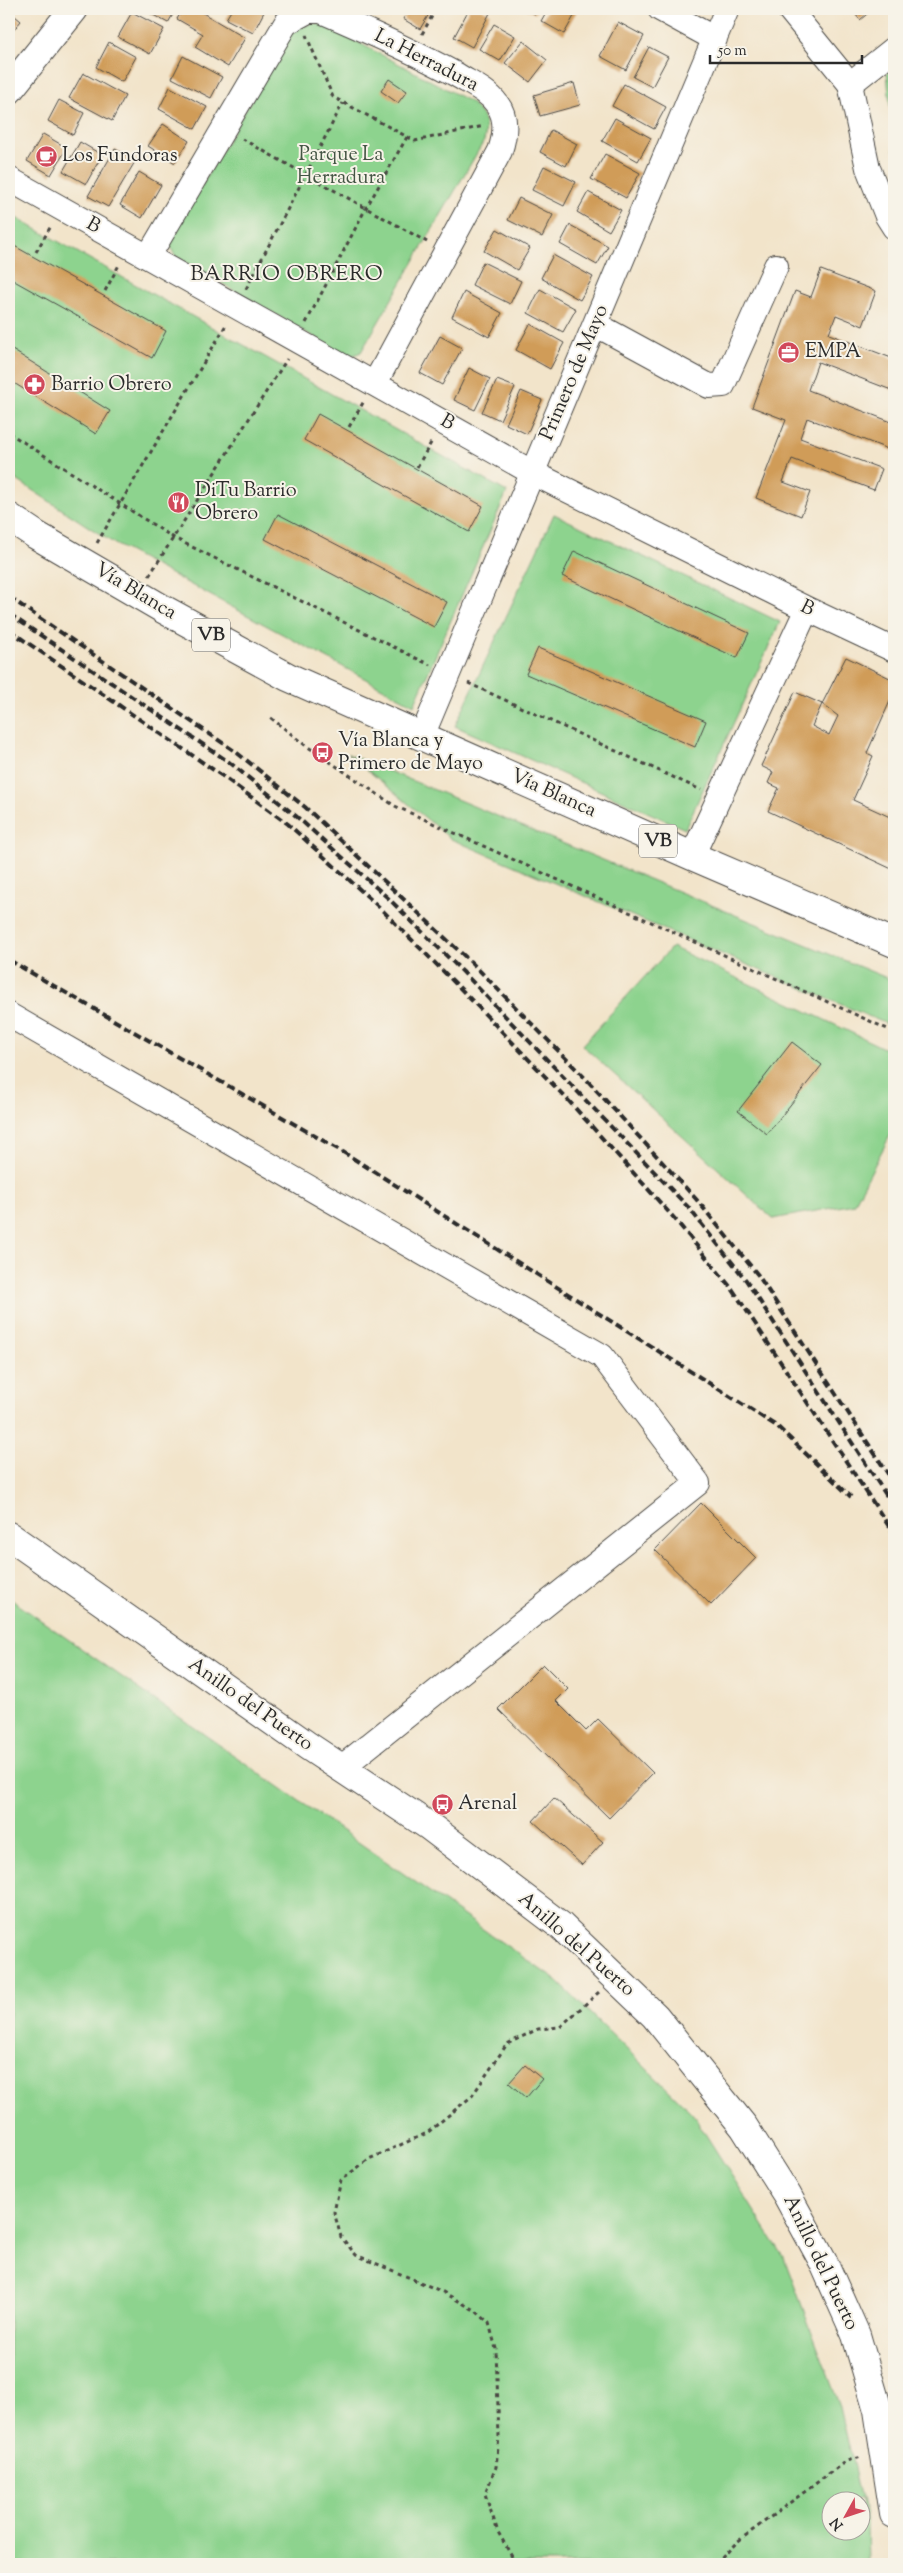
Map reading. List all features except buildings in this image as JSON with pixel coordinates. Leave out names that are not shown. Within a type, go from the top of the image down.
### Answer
[{"type":"main road","points":[[9,90],[74,9]]},
{"type":"main road","name":"Vía Blanca","points":[[9,517],[36,535],[137,594],[288,677],[692,856],[894,943]]},
{"type":"main road","name":"Anillo del Puerto","points":[[9,1536],[341,1768],[428,1826],[561,1926],[616,1976],[655,2016],[701,2070],[744,2127],[787,2195],[823,2261],[856,2335],[878,2410],[894,2514]]},
{"type":"street","points":[[660,9],[715,39]]},
{"type":"street","name":"Primero de Mayo","points":[[422,736],[727,9]]},
{"type":"street","points":[[789,9],[850,84],[868,168],[887,216],[894,227]]},
{"type":"street","name":"La Herradura","points":[[297,15],[308,11],[321,11],[412,50],[486,93],[499,105],[504,122]]},
{"type":"street","points":[[138,251],[223,130],[274,40],[286,23],[297,15]]},
{"type":"street","points":[[850,84],[894,49]]},
{"type":"street","points":[[375,383],[447,254],[500,151],[506,136],[504,122]]},
{"type":"street","name":"B","points":[[9,179],[533,473],[894,650]]},
{"type":"street","points":[[595,324],[708,386],[723,385],[776,266]]},
{"type":"street","points":[[692,856],[807,609]]},
{"type":"street","points":[[9,1016],[602,1356],[698,1482],[341,1768]]},
{"type":"path","points":[[412,50],[436,9]]},
{"type":"path","points":[[297,15],[332,97],[414,141],[504,122]]},
{"type":"path","points":[[80,559],[97,544],[237,306],[304,174],[343,103]]},
{"type":"path","points":[[223,130],[447,254]]},
{"type":"path","points":[[137,594],[298,340],[366,208],[406,136]]},
{"type":"path","points":[[36,252],[62,209]]},
{"type":"path","points":[[104,291],[138,251]]},
{"type":"path","points":[[348,427],[375,383]]},
{"type":"path","points":[[417,467],[443,421]]},
{"type":"path","points":[[9,433],[174,538],[448,674],[719,798]]},
{"type":"path","points":[[272,718],[305,745],[395,806],[894,1032]]},
{"type":"path","points":[[516,2564],[498,2532],[485,2494],[496,2467],[499,2437],[496,2349],[488,2323],[476,2311],[443,2292],[356,2254],[341,2237],[334,2212],[341,2180],[369,2159],[427,2133],[472,2096],[507,2044],[538,2028],[560,2027],[616,1976]]},
{"type":"path","points":[[716,2564],[737,2542],[846,2461],[885,2452]]},
{"type":"green space","name":"Parque La Herradura","points":[[313,23],[329,27],[469,101],[481,114],[486,128],[484,141],[361,352],[352,356],[345,355],[175,256],[170,240],[289,35],[301,27]]},
{"type":"green space","points":[[894,67],[894,151],[887,73]]},
{"type":"green space","points":[[9,214],[507,492],[414,705],[115,544],[9,475]]},
{"type":"green space","points":[[554,514],[780,622],[685,829],[455,726]]},
{"type":"green space","points":[[348,754],[894,981],[894,1027],[451,839]]},
{"type":"green space","points":[[672,947],[894,1053],[894,1128],[854,1204],[773,1219],[582,1045]]},
{"type":"green space","points":[[9,1598],[557,1981],[692,2113],[784,2258],[840,2407],[859,2490],[820,2490],[820,2540],[866,2540],[867,2564],[9,2564]]},
{"type":"railway","points":[[9,597],[236,752],[305,807],[473,964],[587,1080],[696,1199],[758,1275],[894,1483]]},
{"type":"railway","points":[[9,614],[229,762],[296,816],[388,898],[463,972],[688,1207],[746,1280],[894,1507]]},
{"type":"railway","points":[[9,630],[221,775],[288,824],[379,907],[455,983],[567,1099],[674,1218],[733,1290],[894,1534]]},
{"type":"railway","points":[[9,960],[343,1152],[720,1390],[778,1427],[851,1497]]},
{"type":"place","name":"Los Fundoras","points":[[46,156]]},
{"type":"place","name":"EMPA","points":[[789,352]]},
{"type":"place","name":"Barrio Obrero","points":[[35,385]]},
{"type":"place","name":"DiTu Barrio Obrero","points":[[179,502]]},
{"type":"place","name":"Vía Blanca y Primero de Mayo","points":[[322,753]]},
{"type":"place","name":"Arenal","points":[[442,1804]]},
{"type":"district","name":"BARRIO OBRERO","points":[[287,275]]}]
